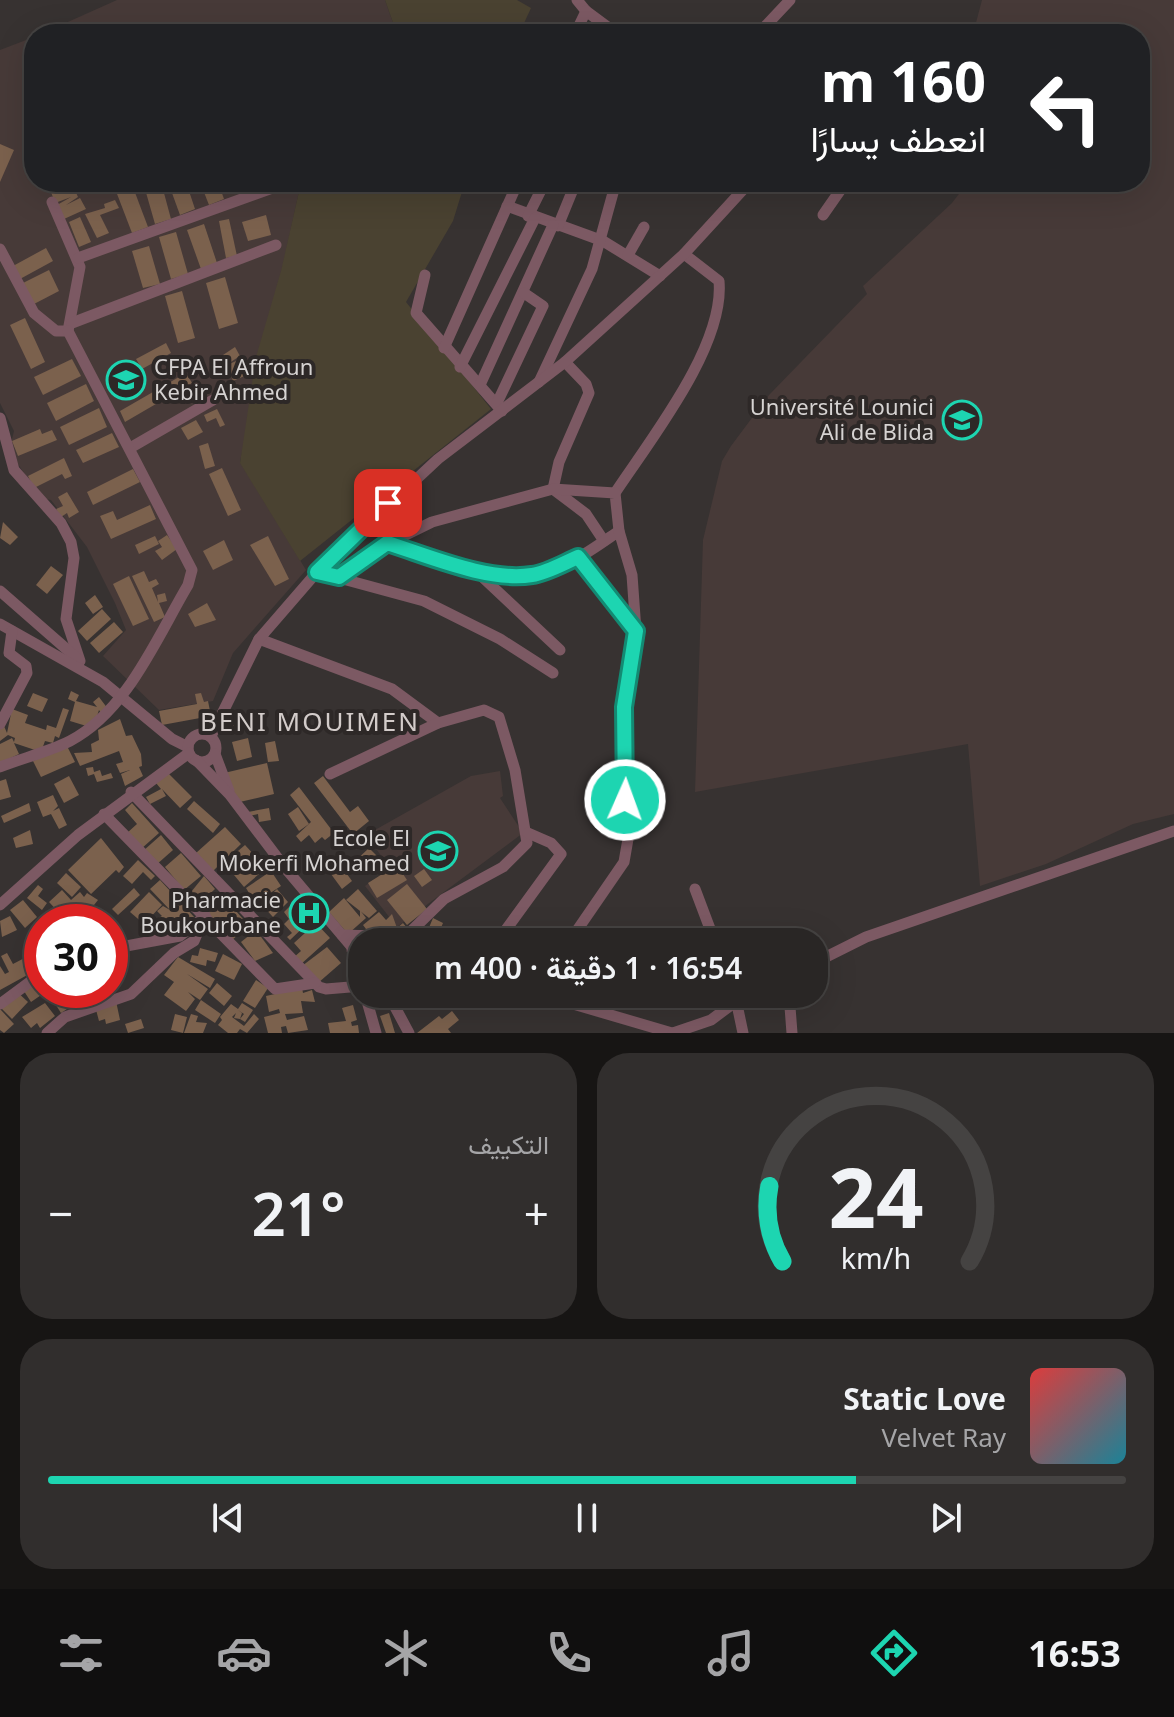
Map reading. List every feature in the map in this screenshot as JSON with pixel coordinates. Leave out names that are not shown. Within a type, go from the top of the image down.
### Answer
[{"type":"street","points":[[577,0],[604,24]]},
{"type":"street","points":[[767,24],[790,0]]},
{"type":"street","points":[[580,24],[586,11]]},
{"type":"street","points":[[78,258],[261,192]]},
{"type":"street","points":[[444,348],[513,192]]},
{"type":"street","points":[[460,367],[541,192]]},
{"type":"street","points":[[480,385],[571,192]]},
{"type":"street","points":[[537,385],[603,241],[614,192]]},
{"type":"street","points":[[230,795],[211,736],[259,639],[317,572],[428,468],[499,407],[537,385],[565,362],[684,254],[741,192]]},
{"type":"street","points":[[823,215],[839,192]]},
{"type":"street","points":[[0,767],[72,740],[107,715],[124,695],[188,585],[192,570],[70,327],[79,284],[78,258],[52,202]]},
{"type":"street","points":[[507,206],[603,241],[660,276]]},
{"type":"street","points":[[628,255],[644,227]]},
{"type":"street","points":[[0,249],[34,313],[56,331],[276,245]]},
{"type":"street","points":[[579,928],[610,886],[627,851],[624,707],[636,631],[632,575],[619,531],[615,493],[696,369],[716,311],[719,281],[684,254]]},
{"type":"street","points":[[425,275],[415,311],[460,367],[499,407]]},
{"type":"street","points":[[499,407],[543,306],[524,293]]},
{"type":"street","points":[[553,489],[559,462],[589,393],[586,384],[565,362]]},
{"type":"street","points":[[130,448],[213,400]]},
{"type":"street","points":[[0,418],[14,470],[61,523],[71,542],[74,558],[66,619],[80,661]]},
{"type":"street","points":[[339,577],[416,527],[553,489],[615,493]]},
{"type":"street","points":[[553,489],[586,514],[604,541]]},
{"type":"street","points":[[387,543],[476,571],[533,575],[578,557],[619,531]]},
{"type":"street","points":[[578,557],[636,631]]},
{"type":"street","points":[[476,571],[560,650]]},
{"type":"street","points":[[317,572],[424,601],[500,639],[553,673]]},
{"type":"street","points":[[0,591],[103,682]]},
{"type":"street","points":[[0,624],[124,695],[163,732],[207,761],[215,754]]},
{"type":"street","points":[[0,724],[27,673],[26,666],[9,653],[12,631]]},
{"type":"street","points":[[259,639],[392,689],[438,723]]},
{"type":"street","points":[[330,774],[438,723],[484,710],[499,717],[515,770],[528,833],[522,850],[503,867],[444,899],[414,928]]},
{"type":"street","points":[[0,905],[104,814],[191,749],[201,734],[211,736]]},
{"type":"street","points":[[191,749],[348,942]]},
{"type":"street","points":[[131,792],[315,983],[326,989],[348,987]]},
{"type":"street","points":[[104,814],[275,989],[315,983]]},
{"type":"street","points":[[828,956],[866,937],[1174,831]]},
{"type":"street","points":[[507,928],[561,854],[551,843],[528,833]]},
{"type":"street","points":[[695,889],[710,928]]},
{"type":"street","points":[[128,946],[180,936],[205,915]]},
{"type":"street","points":[[47,1033],[65,1017],[131,994],[174,953],[194,941],[205,915]]},
{"type":"street","points":[[342,935],[348,935]]},
{"type":"street","points":[[0,1004],[24,986]]},
{"type":"street","points":[[369,1008],[376,1033]]},
{"type":"street","points":[[396,1008],[409,1033]]},
{"type":"street","points":[[587,1008],[673,1033],[711,1020],[725,1008]]},
{"type":"street","points":[[740,1008],[743,1033]]},
{"type":"street","points":[[790,1008],[792,1033]]},
{"type":"street","points":[[625,1019],[630,1033]]},
{"type":"shaded area","points":[[117,0],[385,0],[393,24],[63,24]]},
{"type":"shaded area","points":[[385,0],[517,0],[531,8],[524,24],[393,24]]},
{"type":"shaded area","name":"Université Lounici Ali de Blida","points":[[982,0],[1174,0],[1174,814],[1133,824],[1046,864],[980,886],[968,744],[695,792],[703,540],[722,461],[769,395],[867,294],[863,286],[960,192],[1150,192],[1150,24],[976,24]]},
{"type":"shaded area","name":"CFPA El Affroun Kebir Ahmed","points":[[24,41],[24,192],[299,192],[240,462],[306,570],[233,653],[213,701],[159,710],[103,656],[126,630],[115,603],[87,547],[51,500],[41,498],[9,451],[14,431],[0,403],[0,50]]},
{"type":"shaded area","points":[[299,192],[462,192],[453,221],[406,302],[491,409],[300,561],[240,463],[256,357],[281,271]]},
{"type":"shaded area","name":"Ecole El Mokerfi Mohamed","points":[[500,771],[503,796],[500,798],[523,833],[397,927],[365,886],[390,868],[366,835],[471,776]]},
{"type":"building","points":[[0,144],[14,150],[0,182]]},
{"type":"building","points":[[51,192],[76,192],[78,197],[66,205],[80,198],[86,209],[64,219],[57,205],[71,197],[55,203]]},
{"type":"building","points":[[116,192],[135,192],[148,227],[132,233]]},
{"type":"building","points":[[146,192],[164,192],[171,219],[155,224]]},
{"type":"building","points":[[172,192],[189,192],[195,209],[180,215]]},
{"type":"building","points":[[204,192],[222,192],[224,199],[209,205]]},
{"type":"building","points":[[115,200],[119,208],[100,215],[109,233],[97,238],[85,214],[105,208],[104,204]]},
{"type":"building","points":[[266,215],[271,235],[248,241],[242,222]]},
{"type":"building","points":[[80,217],[91,242],[79,247],[69,222]]},
{"type":"building","points":[[229,219],[237,256],[226,258],[219,221]]},
{"type":"building","points":[[204,224],[217,263],[201,269],[187,230]]},
{"type":"building","points":[[176,232],[188,274],[171,279],[159,237]]},
{"type":"building","points":[[149,246],[160,284],[143,288],[132,251]]},
{"type":"building","points":[[46,248],[53,261],[20,279],[13,266]]},
{"type":"building","points":[[49,270],[59,291],[34,304],[23,283]]},
{"type":"building","points":[[225,277],[238,323],[219,329],[206,283]]},
{"type":"building","points":[[182,291],[195,338],[178,343],[165,296]]},
{"type":"building","points":[[25,318],[45,362],[31,369],[10,325]]},
{"type":"building","points":[[166,343],[171,353],[142,369],[136,359]]},
{"type":"building","points":[[235,347],[240,356],[226,365],[220,357]]},
{"type":"building","points":[[243,358],[249,374],[233,381],[227,365]]},
{"type":"building","points":[[72,359],[81,376],[43,395],[34,377]]},
{"type":"building","points":[[186,373],[192,383],[125,422],[120,411]]},
{"type":"building","points":[[86,384],[94,401],[56,421],[47,403]]},
{"type":"building","points":[[99,408],[107,427],[69,445],[60,427]]},
{"type":"building","points":[[217,409],[225,425],[220,427],[216,418],[207,422],[204,415]]},
{"type":"building","points":[[196,420],[203,432],[188,440],[181,428]]},
{"type":"building","points":[[40,429],[42,434],[52,430],[57,440],[18,456],[12,441]]},
{"type":"building","points":[[112,433],[119,447],[83,463],[76,450]]},
{"type":"building","points":[[208,443],[215,466],[205,469],[199,446]]},
{"type":"building","points":[[64,458],[72,476],[65,479],[62,474],[34,488],[28,476]]},
{"type":"building","points":[[222,468],[241,510],[228,516],[209,474]]},
{"type":"building","points":[[133,469],[140,482],[93,505],[87,492]]},
{"type":"building","points":[[67,492],[79,512],[69,518],[67,513],[61,517],[56,509],[63,506],[58,497]]},
{"type":"building","points":[[150,505],[156,519],[111,539],[100,516],[113,511],[117,520]]},
{"type":"building","points":[[3,522],[18,537],[10,545],[0,538]]},
{"type":"building","points":[[167,535],[177,549],[162,560],[155,551],[162,547],[158,541]]},
{"type":"building","points":[[155,536],[159,544],[139,554],[135,545]]},
{"type":"building","points":[[268,536],[289,579],[275,586],[250,545]]},
{"type":"building","points":[[224,540],[233,560],[213,570],[203,551]]},
{"type":"building","points":[[51,566],[63,575],[47,594],[36,585]]},
{"type":"building","points":[[144,571],[149,582],[156,579],[159,584],[152,588],[158,602],[157,595],[165,593],[167,601],[159,603],[165,617],[154,622],[132,576]]},
{"type":"building","points":[[129,576],[149,619],[133,626],[113,584]]},
{"type":"building","points":[[95,595],[103,607],[93,614],[85,603]]},
{"type":"building","points":[[207,603],[216,620],[195,627],[188,614]]},
{"type":"building","points":[[102,609],[111,619],[87,641],[78,631]]},
{"type":"building","points":[[114,622],[123,632],[99,653],[90,643]]},
{"type":"building","points":[[71,691],[79,695],[76,701],[97,707],[93,702],[99,697],[108,709],[101,713],[99,710],[93,728],[70,721],[75,702],[68,699]]},
{"type":"building","points":[[33,693],[48,699],[42,712],[27,706]]},
{"type":"building","points":[[201,693],[204,702],[208,701],[211,716],[162,725],[159,711],[197,704],[195,694]]},
{"type":"building","points":[[63,708],[69,710],[59,738],[55,736],[53,743],[45,741],[41,752],[14,743],[19,754],[0,763],[0,744],[12,738],[14,742],[15,738],[8,735],[0,741],[0,728],[4,726],[7,733],[12,709],[28,715],[25,723],[46,730],[47,725],[56,728]]},
{"type":"building","points":[[240,712],[241,717],[248,715],[250,725],[230,729],[227,715]]},
{"type":"building","points":[[120,719],[126,736],[132,735],[141,754],[142,766],[139,767],[143,776],[125,786],[121,774],[130,770],[120,773],[116,764],[123,762],[119,751],[80,766],[74,753],[92,752],[91,744],[99,740],[98,730]]},
{"type":"building","points":[[248,738],[252,757],[237,761],[232,742]]},
{"type":"building","points":[[275,741],[279,761],[268,762],[265,743]]},
{"type":"building","points":[[67,746],[75,762],[41,777],[33,761]]},
{"type":"building","points":[[267,763],[274,794],[231,804],[224,773]]},
{"type":"building","points":[[93,767],[94,772],[100,770],[102,776],[111,773],[113,778],[97,782],[94,774],[88,776],[86,768]]},
{"type":"building","points":[[167,772],[192,797],[180,808],[162,789],[166,796],[150,804],[146,797],[161,789],[156,783]]},
{"type":"building","points":[[69,776],[79,795],[64,803],[54,784]]},
{"type":"building","points":[[323,776],[350,812],[358,806],[369,821],[353,834],[314,783]]},
{"type":"building","points":[[6,779],[11,797],[0,800],[0,781]]},
{"type":"building","points":[[299,787],[334,833],[325,840],[322,837],[315,843],[309,835],[301,842],[296,836],[311,822],[290,795]]},
{"type":"building","points":[[53,795],[58,806],[53,811],[59,808],[67,825],[59,829],[51,814],[43,817],[37,802]]},
{"type":"building","points":[[194,801],[220,824],[213,833],[187,809]]},
{"type":"building","points":[[29,803],[31,811],[4,823],[1,816]]},
{"type":"building","points":[[132,803],[159,833],[141,849],[127,833],[137,824],[125,810]]},
{"type":"building","points":[[298,807],[309,824],[299,831],[288,814]]},
{"type":"building","points":[[269,808],[271,820],[259,822],[258,814],[249,816],[248,812]]},
{"type":"building","points":[[225,827],[241,844],[213,871],[196,853]]},
{"type":"building","points":[[30,830],[33,844],[16,848],[13,838]]},
{"type":"building","points":[[161,835],[173,850],[156,865],[143,851]]},
{"type":"building","points":[[101,838],[124,867],[119,873],[116,870],[91,894],[68,870]]},
{"type":"building","points":[[245,845],[266,868],[244,887],[224,863]]},
{"type":"building","points":[[369,848],[379,858],[362,874],[353,863]]},
{"type":"building","points":[[181,853],[201,876],[184,890],[165,867]]},
{"type":"building","points":[[138,860],[155,876],[151,880],[143,872],[132,884],[123,876]]},
{"type":"building","points":[[339,863],[352,881],[342,889],[328,870]]},
{"type":"building","points":[[397,865],[407,880],[377,898],[368,883]]},
{"type":"building","points":[[424,869],[432,880],[422,887],[414,876]]},
{"type":"building","points":[[271,871],[281,886],[255,903],[246,888]]},
{"type":"building","points":[[66,873],[81,887],[72,897],[57,883]]},
{"type":"building","points":[[204,876],[215,889],[196,907],[187,897]]},
{"type":"building","points":[[160,880],[195,918],[175,935],[171,930],[162,938],[158,934],[154,938],[144,926],[162,916],[157,911],[163,906],[170,910],[150,889]]},
{"type":"building","points":[[407,884],[427,909],[407,925],[387,900]]},
{"type":"building","points":[[38,885],[43,889],[38,896],[47,903],[34,904],[27,898]]},
{"type":"building","points":[[134,888],[140,895],[128,906],[117,904]]},
{"type":"building","points":[[277,889],[288,902],[273,917],[261,904]]},
{"type":"building","points":[[358,889],[377,911],[369,918],[346,900]]},
{"type":"building","points":[[62,890],[71,900],[80,892],[84,897],[87,893],[98,900],[95,904],[49,902]]},
{"type":"building","points":[[149,892],[162,905],[144,924],[130,912]]},
{"type":"building","points":[[222,895],[249,926],[232,940],[202,913]]},
{"type":"building","points":[[344,898],[360,917],[360,910],[366,918],[355,928],[348,928],[348,934],[329,912]]},
{"type":"building","points":[[23,900],[26,904],[24,927],[10,910]]},
{"type":"building","points":[[295,901],[312,919],[290,940],[287,937],[292,933],[284,924],[289,919],[284,912]]},
{"type":"building","points":[[379,912],[386,920],[392,914],[397,928],[365,928],[363,925]]},
{"type":"building","points":[[10,916],[17,930],[2,937],[0,921]]},
{"type":"building","points":[[433,918],[443,923],[441,928],[429,928]]},
{"type":"building","points":[[316,923],[330,938],[300,965],[293,958],[301,951],[294,943]]},
{"type":"building","points":[[256,930],[273,953],[255,961],[241,942]]},
{"type":"building","points":[[327,947],[341,963],[318,983],[302,966]]},
{"type":"building","points":[[200,948],[218,953],[215,962],[207,960],[206,966],[190,962],[192,955],[198,956]]},
{"type":"building","points":[[7,953],[13,964],[24,958],[24,977],[0,990],[0,966],[5,974],[9,972],[1,956]]},
{"type":"building","points":[[223,954],[242,964],[234,980],[215,971]]},
{"type":"building","points":[[178,957],[215,979],[210,988],[187,974],[208,989],[200,1000],[188,992],[195,999],[186,1011],[164,995],[174,982],[164,975]]},
{"type":"building","points":[[256,980],[268,988],[255,1008],[243,1001]]},
{"type":"building","points":[[217,983],[232,996],[224,1006],[209,993]]},
{"type":"building","points":[[302,988],[303,993],[312,990],[315,1002],[301,1001],[303,1013],[285,1014],[287,1020],[304,1016],[308,1030],[288,1033],[286,1026],[281,1027],[282,1033],[268,1033],[264,1017],[280,1013],[279,1009],[269,1012],[266,996]]},
{"type":"building","points":[[15,990],[24,998],[24,1006],[12,1019],[0,1007]]},
{"type":"building","points":[[201,1000],[221,1014],[215,1023],[195,1010]]},
{"type":"building","points":[[242,1003],[253,1010],[245,1022],[234,1018],[236,1013],[232,1017],[244,1026],[254,1014],[259,1019],[247,1033],[240,1029],[237,1033],[228,1033],[218,1025],[222,1020],[220,1017],[231,1004],[238,1009]]},
{"type":"building","points":[[37,1008],[49,1008],[55,1016],[40,1028],[37,1023],[31,1028],[22,1017]]},
{"type":"building","points":[[96,1008],[117,1008],[120,1020],[106,1024],[105,1019],[99,1021]]},
{"type":"building","points":[[342,1008],[354,1008],[357,1020],[351,1022],[352,1026],[358,1025],[359,1033],[330,1033],[328,1023],[346,1021]]},
{"type":"building","points":[[0,1009],[14,1024],[4,1033],[0,1030]]},
{"type":"building","points":[[452,1011],[459,1020],[448,1029],[451,1033],[417,1033],[439,1016],[442,1019]]},
{"type":"building","points":[[389,1013],[395,1033],[386,1033],[380,1016]]},
{"type":"building","points":[[175,1014],[187,1017],[183,1033],[171,1030]]},
{"type":"building","points":[[191,1014],[198,1016],[196,1022],[207,1023],[203,1033],[184,1033]]},
{"type":"building","points":[[141,1019],[144,1028],[128,1033],[125,1024]]},
{"type":"place","name":"CFPA El Affroun Kebir Ahmed","points":[[126,380]]},
{"type":"place","name":"Université Lounici Ali de Blida","points":[[962,420]]},
{"type":"place","name":"Ecole El Mokerfi Mohamed","points":[[438,851]]},
{"type":"place","name":"Pharmacie Boukourbane","points":[[309,913]]},
{"type":"district","name":"BENI MOUIMEN","points":[[310,722]]},
{"type":"route","points":[[388,503],[317,572],[339,577],[387,543],[476,571],[523,575],[533,575],[578,557],[601,583],[636,631],[624,707],[627,757],[625,800]]}]
